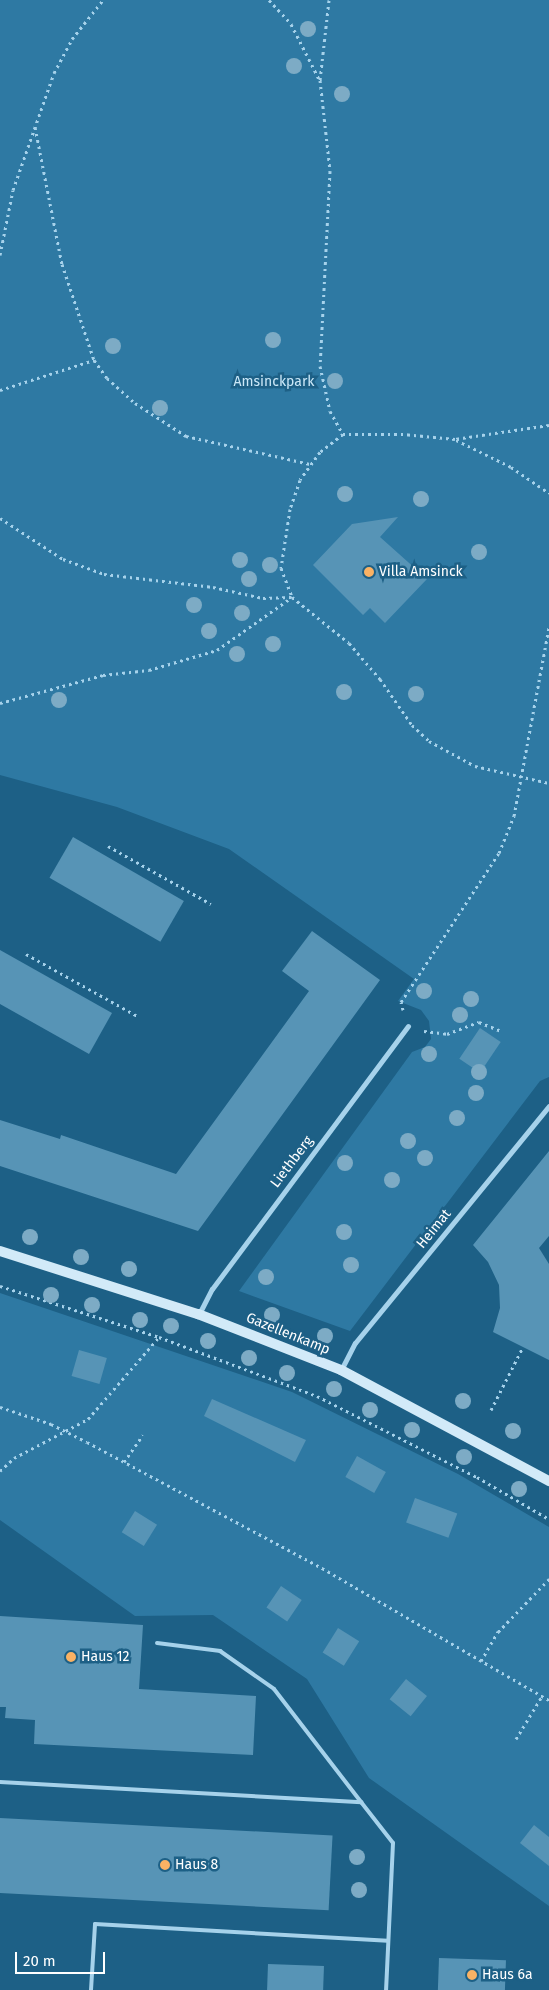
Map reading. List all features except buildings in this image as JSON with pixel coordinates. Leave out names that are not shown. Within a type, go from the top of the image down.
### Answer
[{"type":"street","name":"Liethberg","points":[[198,1314],[212,1289],[408,1026]]},
{"type":"street","name":"Heimat","points":[[341,1370],[355,1343],[549,1106]]},
{"type":"street","name":"Gazellenkamp","points":[[0,1251],[198,1314],[341,1370],[549,1481]]},
{"type":"lane","points":[[157,1643],[220,1652],[274,1689],[393,1843],[386,1990]]},
{"type":"lane","points":[[0,1782],[361,1802]]},
{"type":"lane","points":[[90,1990],[95,1924],[388,1941]]},
{"type":"path","points":[[0,255],[13,190],[54,73],[72,39],[103,0]]},
{"type":"path","points":[[269,0],[291,24],[320,80]]},
{"type":"path","points":[[328,0],[320,80],[330,171],[320,366],[330,411],[343,434]]},
{"type":"path","points":[[35,127],[62,264],[94,360],[135,403],[186,436],[310,464]]},
{"type":"path","points":[[0,390],[94,360]]},
{"type":"path","points":[[549,424],[455,439],[394,433],[343,434],[310,464],[290,509],[282,552],[284,584],[292,597],[349,643],[380,679],[412,725],[429,741],[475,766],[549,783]]},
{"type":"path","points":[[455,439],[511,467],[549,493]]},
{"type":"path","points":[[0,518],[63,559],[104,574],[213,588],[263,598],[292,597]]},
{"type":"path","points":[[0,703],[103,675],[149,670],[217,650],[292,597]]},
{"type":"path","points":[[499,1030],[479,1022],[440,1035],[408,1026],[401,1002],[499,853],[524,778],[549,627]]},
{"type":"path","points":[[108,846],[211,904]]},
{"type":"path","points":[[26,954],[139,1017]]},
{"type":"path","points":[[0,1286],[158,1337],[317,1396],[477,1477],[549,1519]]},
{"type":"path","points":[[0,1470],[14,1458],[88,1419],[158,1337]]},
{"type":"path","points":[[491,1410],[523,1347]]},
{"type":"path","points":[[0,1407],[51,1424],[64,1433],[124,1462],[322,1568],[549,1700]]},
{"type":"path","points":[[124,1462],[143,1435]]},
{"type":"path","points":[[482,1661],[498,1632],[549,1579]]},
{"type":"path","points":[[516,1739],[542,1696]]},
{"type":"green space","name":"Amsinckpark","points":[[0,0],[549,0],[549,1077],[540,1081],[350,1331],[239,1291],[412,1052],[425,1047],[431,1039],[429,1021],[421,1010],[398,1001],[414,979],[229,849],[117,807],[0,775]]},
{"type":"green space","points":[[0,1293],[292,1392],[458,1474],[549,1527],[549,1906],[369,1778],[307,1679],[213,1615],[135,1616],[0,1520]]},
{"type":"place","name":"Villa Amsinck","points":[[369,572]]},
{"type":"place","name":"Haus 12","points":[[71,1657]]},
{"type":"place","name":"Haus 8","points":[[165,1865]]},
{"type":"place","name":"Haus 6a","points":[[472,1975]]}]
